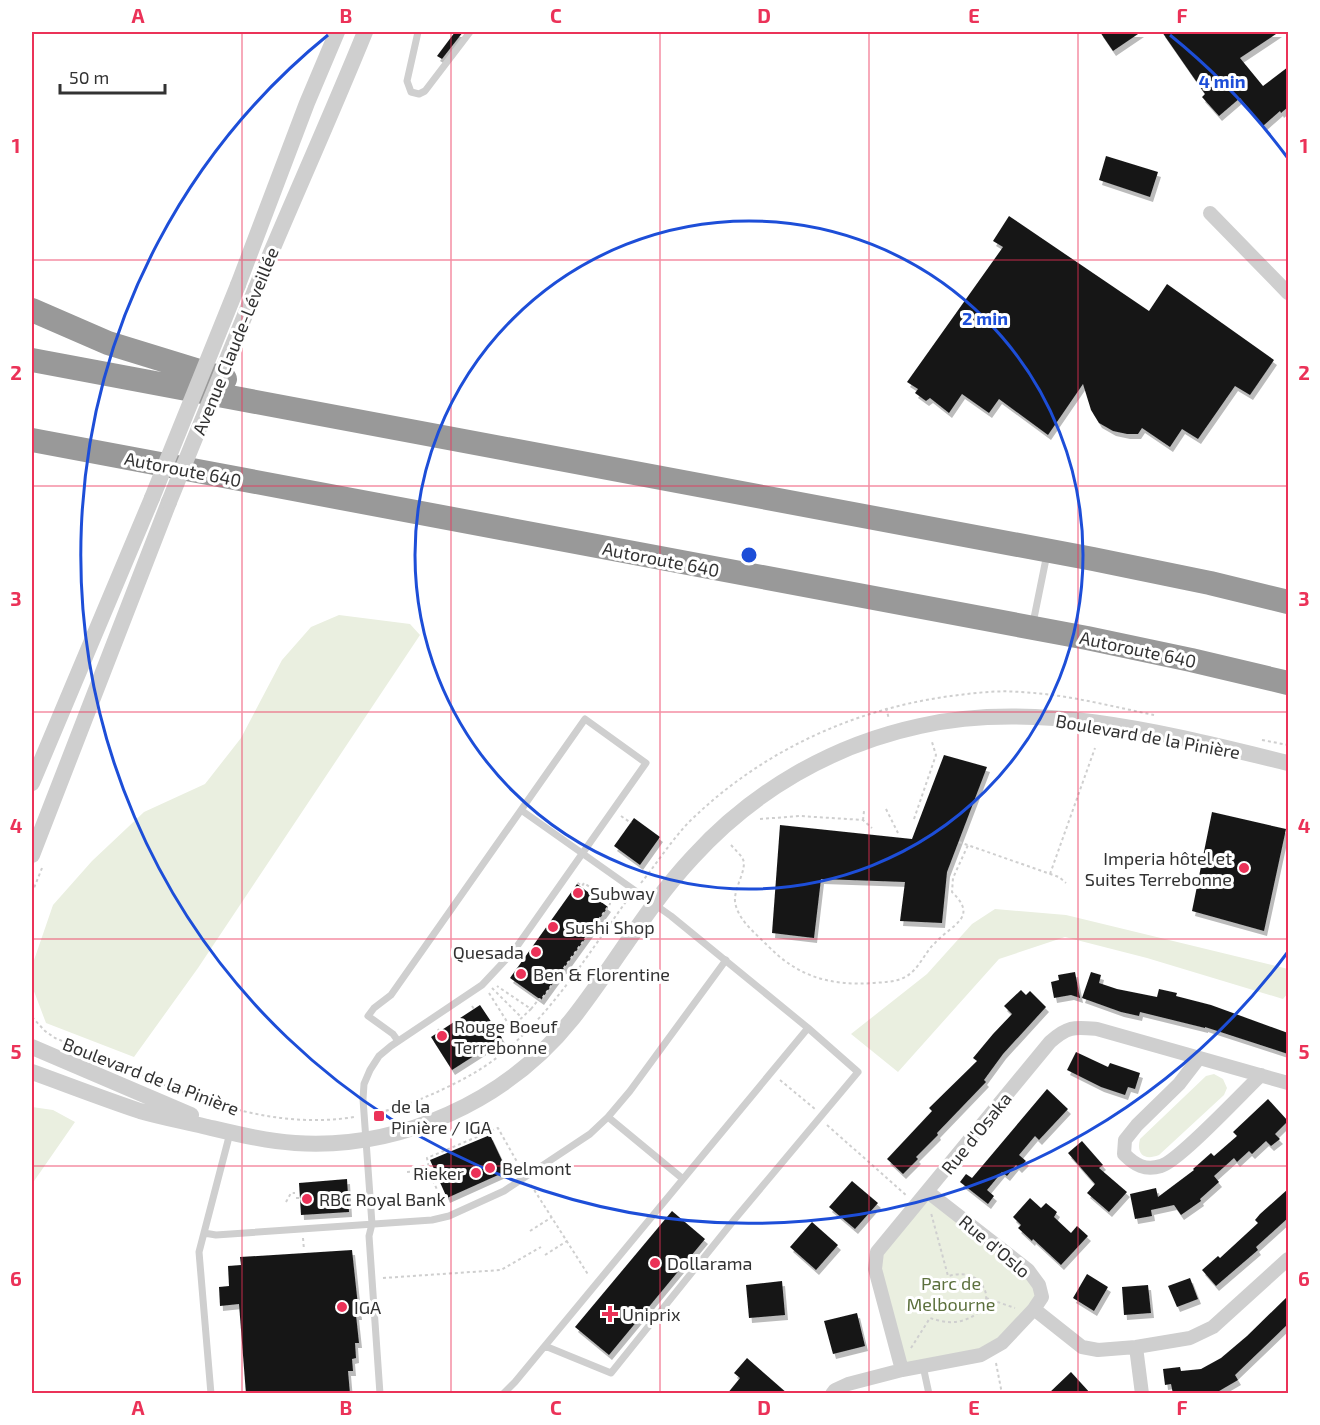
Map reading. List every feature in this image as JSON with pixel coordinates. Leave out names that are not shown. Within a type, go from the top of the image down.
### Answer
[{"type":"highway","points":[[32,310],[108,343],[230,380],[312,412]]},
{"type":"highway","points":[[32,360],[1047,551],[1210,583],[1288,602]]},
{"type":"highway","name":"Autoroute 640","points":[[32,440],[1127,646],[1288,682]]},
{"type":"highway","points":[[32,449],[87,450]]},
{"type":"street","name":"Avenue Claude-Léveillée","points":[[32,783],[152,498],[337,32]]},
{"type":"street","name":"Avenue Claude-Léveillée","points":[[32,855],[256,288],[365,32]]},
{"type":"street","points":[[1210,213],[1288,293]]},
{"type":"street","name":"Boulevard de la Pinière","points":[[32,1072],[142,1111],[265,1139],[304,1143],[343,1143],[420,1126],[450,1114],[492,1091],[542,1051],[571,1020],[655,904],[699,850],[732,818],[765,793],[813,764],[845,749],[917,726],[987,717],[1055,718],[1128,729],[1288,763]]},
{"type":"street","name":"Rue d'Osaka","points":[[901,1366],[874,1269],[878,1252],[890,1234],[927,1193],[1050,1042],[1062,1032],[1073,1027],[1097,1029],[1288,1083]]},
{"type":"street","name":"Boulevard de la Pinière","points":[[34,1046],[230,1132]]},
{"type":"street","points":[[1199,1058],[1179,1084],[1125,1140],[1124,1154],[1134,1165],[1148,1169],[1164,1166],[1188,1146],[1261,1075]]},
{"type":"street","name":"Rue d'Oslo","points":[[927,1193],[1028,1270],[1039,1285],[1042,1297],[1033,1312]]},
{"type":"street","points":[[832,1394],[849,1384],[901,1366],[923,1366],[981,1355],[1002,1343],[1033,1312],[1082,1347],[1098,1350],[1136,1347],[1190,1338],[1213,1327],[1288,1259]]},
{"type":"street","points":[[1136,1347],[1142,1394]]},
{"type":"lane","points":[[418,32],[407,81],[411,92],[419,94],[425,91],[470,32]]},
{"type":"lane","points":[[1032,628],[1047,551]]},
{"type":"lane","points":[[380,1394],[369,1236],[372,1224],[364,1084],[379,1056],[470,994],[498,970],[646,763],[585,719],[391,995],[374,1008],[368,1016],[393,1034],[398,1041]]},
{"type":"lane","points":[[521,810],[655,904],[726,960],[858,1072],[734,1220],[611,1373],[545,1346]]},
{"type":"lane","points":[[204,1233],[216,1236],[441,1218],[504,1191],[590,1134],[608,1117],[630,1091],[726,960]]},
{"type":"lane","points":[[503,1394],[808,1028]]},
{"type":"lane","points":[[608,1117],[683,1179]]},
{"type":"lane","points":[[212,1394],[199,1252],[230,1132]]},
{"type":"lane","points":[[923,1366],[929,1394]]},
{"type":"path","name":"Boulevard de la Pinière","points":[[644,879],[687,824],[730,788],[788,748],[867,713],[928,699],[970,693],[1017,691],[1049,694],[1159,717]]},
{"type":"path","name":"Boulevard de la Pinière","points":[[1257,739],[1288,745]]},
{"type":"path","points":[[914,819],[936,755],[932,742]]},
{"type":"path","points":[[1050,874],[1095,748]]},
{"type":"path","points":[[886,809],[898,834]]},
{"type":"path","points":[[862,820],[864,811]]},
{"type":"path","points":[[621,816],[631,823]]},
{"type":"path","points":[[760,819],[800,816],[862,820],[872,828]]},
{"type":"path","points":[[959,842],[1050,874],[1066,883]]},
{"type":"path","points":[[731,845],[744,862],[735,900],[745,923],[780,959],[802,973],[835,982],[860,984],[893,981],[913,972],[932,945],[958,922],[964,911],[963,904],[952,892],[953,878],[968,845]]},
{"type":"path","points":[[489,993],[511,1028],[539,999],[541,1000],[610,904],[610,901],[584,883],[582,886],[575,881]]},
{"type":"path","points":[[379,1113],[444,1089],[499,1056],[548,1008],[577,972],[627,900]]},
{"type":"path","points":[[496,985],[531,1009]]},
{"type":"path","points":[[493,989],[522,1018]]},
{"type":"path","name":"Boulevard de la Pinière","points":[[32,1017],[55,1038],[233,1110],[280,1117],[351,1117]]},
{"type":"path","points":[[771,1072],[822,1115],[828,1128],[910,1198]]},
{"type":"path","points":[[445,1207],[429,1171],[427,1158],[498,1128],[522,1171]]},
{"type":"path","points":[[407,1172],[429,1171]]},
{"type":"path","points":[[531,1185],[589,1276]]},
{"type":"path","points":[[286,1202],[291,1193],[295,1193]]},
{"type":"path","points":[[901,1366],[930,1318],[953,1323],[974,1317],[987,1298],[978,1280],[966,1274],[948,1276],[945,1272],[927,1193]]},
{"type":"path","points":[[530,1231],[552,1217]]},
{"type":"path","points":[[546,1255],[567,1241]]},
{"type":"path","points":[[381,1278],[501,1270],[541,1248]]},
{"type":"path","points":[[987,1298],[1033,1312]]},
{"type":"path","points":[[993,1348],[1002,1394]]},
{"type":"green space","points":[[339,615],[410,624],[420,635],[198,968],[134,1057],[46,1023],[32,986],[32,966],[53,905],[92,861],[144,812],[205,784],[241,738],[282,660],[311,627]]},
{"type":"green space","points":[[995,909],[1066,915],[1288,969],[1288,993],[1283,999],[1147,958],[1065,937],[999,959],[898,1072],[851,1034],[927,974],[972,924]]},
{"type":"green space","points":[[1214,1074],[1223,1079],[1227,1088],[1224,1095],[1159,1155],[1145,1157],[1142,1155],[1139,1149],[1140,1139],[1206,1076]]},
{"type":"green space","points":[[32,1107],[53,1110],[75,1122],[32,1184]]},
{"type":"green space","name":"Parc de Melbourne","points":[[928,1192],[1028,1270],[1042,1297],[1001,1343],[902,1370],[877,1252]]},
{"type":"building","points":[[455,32],[463,32],[442,59],[437,56]]},
{"type":"building","points":[[1100,32],[1141,32],[1113,51]]},
{"type":"building","points":[[1162,32],[1279,32],[1240,58],[1263,86],[1288,67],[1288,107],[1263,126],[1240,98],[1219,116],[1202,97],[1205,94]]},
{"type":"building","points":[[1106,156],[1158,172],[1150,197],[1099,180]]},
{"type":"building","points":[[1009,216],[1149,311],[1167,284],[1274,360],[1250,395],[1235,386],[1198,439],[1182,429],[1170,447],[1142,428],[1138,434],[1127,434],[1113,431],[1099,423],[1091,410],[1083,384],[1048,435],[999,399],[989,413],[962,394],[949,413],[930,398],[926,401],[915,393],[918,389],[907,382],[1003,247],[993,241]]},
{"type":"building","points":[[944,755],[987,767],[947,872],[942,923],[900,921],[905,882],[821,879],[814,938],[772,933],[780,825],[912,839]]},
{"type":"building","points":[[1212,812],[1286,829],[1264,931],[1192,911]]},
{"type":"building","points":[[634,818],[660,837],[640,865],[614,846]]},
{"type":"building","points":[[577,884],[608,907],[541,1000],[510,978]]},
{"type":"building","points":[[1075,972],[1080,998],[1071,995],[1054,998],[1051,982],[1059,980],[1058,975]]},
{"type":"building","points":[[1091,972],[1101,975],[1099,983],[1117,989],[1157,997],[1159,989],[1177,993],[1176,996],[1211,1005],[1288,1033],[1288,1054],[1205,1027],[1140,1012],[1139,1016],[1121,1012],[1082,998]]},
{"type":"building","points":[[1021,990],[1026,995],[1030,991],[1046,1007],[1003,1054],[984,1080],[986,1082],[937,1133],[938,1135],[903,1174],[887,1159],[932,1111],[929,1108],[977,1061],[973,1058],[1012,1014],[1004,1006]]},
{"type":"building","points":[[480,1005],[502,1038],[452,1070],[431,1037]]},
{"type":"building","points":[[1076,1052],[1108,1067],[1110,1063],[1140,1073],[1135,1089],[1128,1087],[1125,1095],[1101,1087],[1067,1070]]},
{"type":"building","points":[[1047,1089],[1068,1109],[1039,1140],[1035,1136],[1019,1155],[1026,1161],[1019,1168],[1016,1165],[1007,1176],[1002,1172],[987,1190],[994,1196],[988,1204],[960,1182],[966,1174],[972,1178]]},
{"type":"building","points":[[1268,1099],[1288,1121],[1275,1134],[1280,1139],[1271,1146],[1266,1141],[1252,1154],[1249,1151],[1237,1162],[1234,1158],[1214,1176],[1219,1182],[1200,1199],[1201,1201],[1181,1215],[1174,1205],[1151,1210],[1152,1216],[1135,1219],[1130,1194],[1156,1188],[1158,1197],[1194,1170],[1211,1153],[1214,1156],[1237,1136],[1233,1132]]},
{"type":"building","points":[[490,1135],[507,1171],[447,1198],[430,1160]]},
{"type":"building","points":[[1082,1141],[1103,1165],[1099,1168],[1127,1192],[1109,1212],[1087,1193],[1095,1184],[1068,1153]]},
{"type":"building","points":[[347,1179],[349,1212],[301,1215],[299,1183]]},
{"type":"building","points":[[852,1181],[878,1203],[855,1229],[829,1207]]},
{"type":"building","points":[[1288,1189],[1288,1218],[1256,1247],[1258,1250],[1216,1286],[1202,1270],[1218,1256],[1220,1258],[1258,1223],[1255,1220],[1260,1214]]},
{"type":"building","points":[[1030,1198],[1041,1208],[1046,1203],[1057,1212],[1054,1217],[1071,1233],[1077,1226],[1088,1236],[1061,1265],[1018,1228],[1021,1225],[1013,1217]]},
{"type":"building","points":[[672,1211],[705,1239],[609,1355],[575,1327]]},
{"type":"building","points":[[812,1222],[838,1245],[816,1270],[790,1247]]},
{"type":"building","points":[[352,1250],[359,1315],[356,1315],[359,1343],[355,1343],[356,1358],[352,1359],[353,1371],[348,1371],[350,1394],[246,1394],[239,1304],[220,1306],[219,1287],[229,1286],[228,1266],[241,1265],[240,1257]]},
{"type":"building","points":[[1087,1274],[1108,1287],[1094,1311],[1073,1298]]},
{"type":"building","points":[[1190,1278],[1198,1299],[1177,1307],[1168,1286]]},
{"type":"building","points":[[782,1281],[785,1315],[749,1318],[746,1285]]},
{"type":"building","points":[[1148,1285],[1151,1313],[1124,1315],[1122,1287]]},
{"type":"building","points":[[1288,1296],[1288,1324],[1235,1375],[1238,1380],[1214,1394],[1173,1394],[1171,1384],[1165,1385],[1163,1369],[1180,1367],[1181,1371],[1201,1369],[1221,1358]]},
{"type":"building","points":[[857,1313],[865,1346],[833,1354],[824,1321]]},
{"type":"building","points":[[747,1358],[788,1394],[727,1394],[740,1378],[734,1373]]},
{"type":"building","points":[[1071,1372],[1091,1394],[1048,1394]]},
{"type":"place","name":"Imperia hôtel et Suites Terrebonne","points":[[1244,868]]},
{"type":"place","name":"Subway","points":[[578,893]]},
{"type":"place","name":"Sushi Shop","points":[[553,927]]},
{"type":"place","name":"Quesada","points":[[536,952]]},
{"type":"place","name":"Ben & Florentine","points":[[521,974]]},
{"type":"place","name":"Rouge Boeuf Terrebonne","points":[[442,1036]]},
{"type":"place","name":"de la Pinière / IGA","points":[[379,1116]]},
{"type":"place","name":"Belmont","points":[[490,1168]]},
{"type":"place","name":"Rieker","points":[[476,1173]]},
{"type":"place","name":"RBC Royal Bank","points":[[307,1199]]},
{"type":"place","name":"Dollarama","points":[[655,1263]]},
{"type":"place","name":"IGA","points":[[342,1307]]},
{"type":"place","name":"Uniprix","points":[[610,1314]]}]
